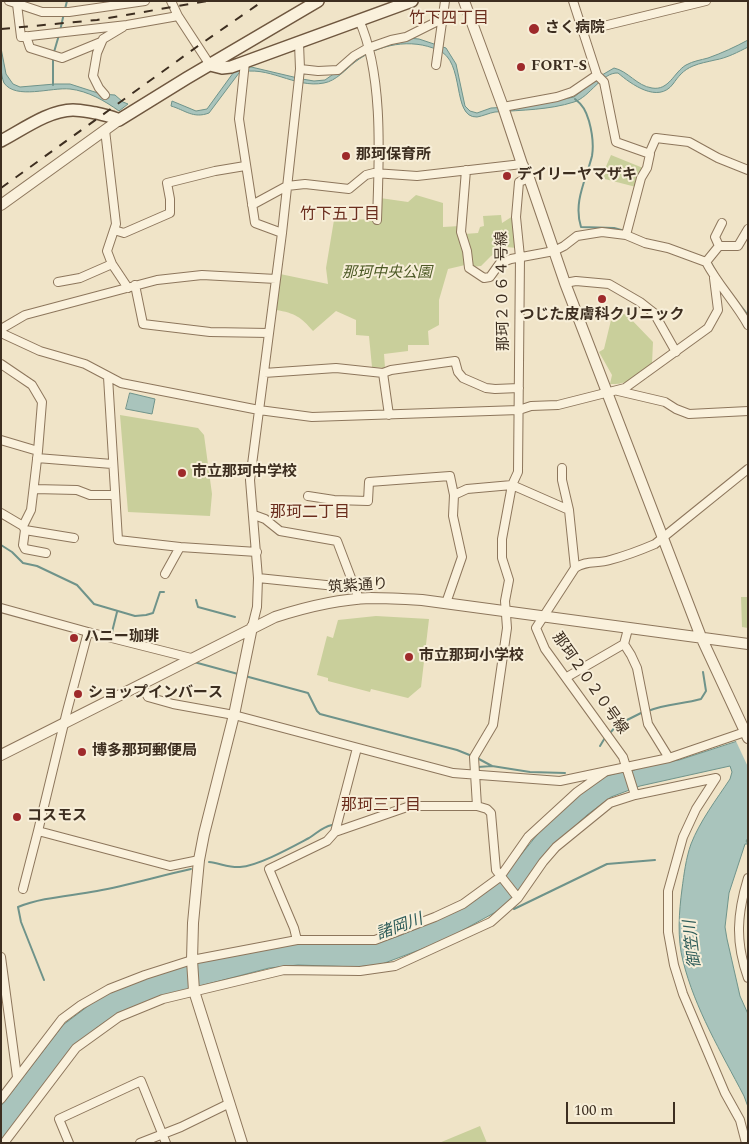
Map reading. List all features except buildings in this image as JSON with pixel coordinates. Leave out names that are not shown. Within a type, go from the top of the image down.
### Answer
[{"type":"main road","points":[[1,142],[53,113],[64,110],[90,112],[119,120],[318,1]]},
{"type":"main road","points":[[210,65],[222,68],[244,68],[299,42],[412,1]]},
{"type":"street","points":[[11,2],[42,12],[69,12],[145,1]]},
{"type":"street","points":[[171,1],[178,16],[210,65]]},
{"type":"street","points":[[436,66],[444,1]]},
{"type":"street","points":[[141,684],[148,697],[173,704],[234,715],[453,772],[476,775],[560,781],[669,758],[746,735],[701,637],[606,393],[464,1]]},
{"type":"street","points":[[573,1],[597,75],[604,82],[616,142],[649,154]]},
{"type":"street","points":[[583,31],[706,1]]},
{"type":"street","points":[[11,2],[21,37],[127,25],[178,16]]},
{"type":"street","points":[[300,69],[318,71],[338,70],[354,56],[368,48],[406,37],[442,19]]},
{"type":"street","points":[[359,20],[368,48],[373,73],[379,128],[377,220]]},
{"type":"street","points":[[26,36],[30,48],[62,58],[101,42],[127,25]]},
{"type":"street","points":[[101,42],[93,76],[105,95]]},
{"type":"street","points":[[242,1143],[194,991],[192,960],[199,860],[234,715],[257,607],[257,552],[250,480],[282,233],[300,69],[299,42]]},
{"type":"street","points":[[244,68],[240,119],[245,166],[255,223],[282,233]]},
{"type":"street","points":[[503,107],[557,98],[572,92],[597,75]]},
{"type":"street","points":[[1,205],[119,120]]},
{"type":"street","points":[[105,130],[108,141],[116,224],[108,251],[112,264],[132,286],[143,324],[210,332],[269,333]]},
{"type":"street","points":[[626,235],[641,178],[647,168],[649,154],[656,138],[689,142],[718,158],[748,170]]},
{"type":"street","points":[[252,205],[287,186],[305,184],[349,189],[366,174],[417,176],[522,164]]},
{"type":"street","points":[[114,230],[124,233],[170,213],[167,183],[215,171],[245,166]]},
{"type":"street","points":[[466,170],[461,232],[467,251],[469,268],[484,278],[490,277],[500,263],[520,257],[554,251],[577,236],[602,232],[626,235],[645,243],[668,248],[706,262],[714,278],[739,309],[748,326]]},
{"type":"street","name":"那珂２０６４号線","points":[[477,806],[474,757],[493,725],[507,628],[505,601],[509,580],[502,558],[502,538],[512,485],[518,472],[520,257],[516,218],[519,182],[529,178]]},
{"type":"street","points":[[719,246],[715,237],[722,223]]},
{"type":"street","points":[[719,246],[738,246],[748,229]]},
{"type":"street","points":[[706,262],[719,246]]},
{"type":"street","points":[[58,282],[80,278],[112,264]]},
{"type":"street","points":[[276,279],[202,275],[157,280],[26,315],[1,331],[40,352],[85,364],[121,383],[259,410],[312,418],[519,410],[531,406],[558,405],[624,388],[708,328],[718,310],[714,278]]},
{"type":"street","points":[[565,283],[576,281],[609,284],[640,302],[654,313],[676,352]]},
{"type":"street","points":[[264,373],[336,368],[383,373],[391,370],[455,361],[458,372],[463,378],[486,388],[495,390],[519,388]]},
{"type":"street","points":[[1,364],[32,385],[42,402],[34,489],[31,510],[24,528],[23,545],[25,549],[46,553]]},
{"type":"street","points":[[383,373],[389,415]]},
{"type":"street","points":[[108,377],[118,540],[180,547],[257,552]]},
{"type":"street","points":[[618,390],[665,402],[689,414],[748,411]]},
{"type":"street","points":[[1,440],[38,455],[112,464]]},
{"type":"street","points":[[562,468],[562,480],[569,510],[575,568]]},
{"type":"street","points":[[543,617],[575,568],[582,563],[608,561],[655,544],[748,469]]},
{"type":"street","points":[[308,496],[334,500],[368,501],[370,482],[450,476],[454,496],[453,516],[462,557],[446,603]]},
{"type":"street","points":[[454,496],[467,489],[512,485],[569,510]]},
{"type":"street","points":[[34,489],[77,490],[90,496],[114,495]]},
{"type":"street","points":[[1,513],[24,528],[74,538]]},
{"type":"street","points":[[254,515],[265,519],[280,531],[336,540],[359,599]]},
{"type":"street","points":[[165,574],[180,547]]},
{"type":"street","points":[[258,578],[355,588]]},
{"type":"street","name":"筑紫通り","points":[[1,755],[252,627],[308,607],[359,599],[390,598],[446,603],[748,644]]},
{"type":"street","points":[[1,608],[191,658]]},
{"type":"street","name":"那珂２０２０号線","points":[[543,617],[536,628],[545,649],[623,757],[635,793]]},
{"type":"street","points":[[567,677],[624,644],[628,629]]},
{"type":"street","points":[[23,890],[88,632]]},
{"type":"street","points":[[624,644],[637,668],[648,724],[669,758]]},
{"type":"street","points":[[336,832],[357,748]]},
{"type":"street","points":[[1,1099],[62,1019],[81,1005],[109,989],[192,960],[297,940],[375,940],[463,904],[500,877],[528,837],[577,792],[605,772]]},
{"type":"street","points":[[4,1143],[76,1048],[118,1016],[163,999],[284,970],[360,971],[395,966],[491,922],[518,898],[556,846],[610,803],[635,793],[716,778],[696,808],[683,837],[668,891],[668,932],[674,966],[683,994],[725,1093],[740,1120],[746,1143]]},
{"type":"street","points":[[297,940],[294,928],[269,868],[327,841],[336,832],[410,806],[477,806],[487,809],[491,813],[496,870],[518,898]]},
{"type":"street","points":[[38,831],[170,866],[199,860]]},
{"type":"street","points":[[748,878],[738,917],[743,965],[748,978]]},
{"type":"street","points":[[1,957],[17,1077]]},
{"type":"street","points":[[69,1143],[59,1119],[142,1081],[166,1143]]},
{"type":"street","points":[[140,1143],[230,1103]]},
{"type":"green space","points":[[611,155],[643,168],[636,187],[601,178]]},
{"type":"green space","name":"那珂中央公園","points":[[416,195],[443,203],[443,227],[460,226],[465,251],[465,265],[448,269],[439,300],[439,325],[428,331],[429,345],[408,345],[408,351],[384,354],[385,368],[372,367],[369,336],[356,335],[356,320],[336,311],[313,331],[297,316],[276,310],[280,274],[328,284],[326,268],[334,220],[380,219],[380,198],[408,202]]},
{"type":"green space","points":[[501,215],[502,223],[513,216],[516,248],[507,247],[491,256],[481,266],[470,267],[464,234],[478,233],[480,227],[484,226],[483,216]]},
{"type":"green space","points":[[619,313],[627,315],[653,342],[652,364],[628,381],[610,384],[612,375],[599,352],[604,349],[611,320]]},
{"type":"green space","points":[[120,415],[198,428],[204,435],[212,494],[210,516],[128,512]]},
{"type":"green space","points":[[741,597],[748,597],[748,628],[742,627]]},
{"type":"green space","points":[[376,616],[429,619],[421,687],[408,698],[371,689],[370,692],[328,681],[328,678],[317,675],[327,636],[333,638],[338,620]]},
{"type":"green space","points":[[480,1126],[487,1143],[439,1143]]},
{"type":"water","points":[[408,38],[419,39],[446,48],[456,64],[465,106],[470,111],[477,113],[491,108],[529,106],[574,97],[614,68],[624,72],[647,87],[663,87],[682,68],[689,64],[718,54],[748,40],[748,47],[728,56],[689,68],[667,90],[660,92],[652,92],[637,87],[618,73],[607,76],[580,99],[565,105],[495,112],[477,117],[469,115],[464,108],[456,76],[447,56],[428,46],[417,44],[395,45],[374,51],[355,62],[337,77],[324,83],[302,83],[260,72],[239,73],[209,113],[203,115],[189,113],[171,106],[172,101],[196,111],[207,109],[236,69],[247,66],[302,79],[325,80],[366,51]]},
{"type":"water","points":[[1,48],[6,74],[13,84],[20,87],[70,84],[101,94],[115,95],[128,104],[119,111],[96,97],[77,90],[62,89],[25,92],[10,88],[4,83],[3,79]]},
{"type":"water","points":[[130,393],[155,399],[152,414],[126,409]]},
{"type":"water","name":"御笠川","points":[[748,738],[748,838],[746,841],[748,844],[745,844],[729,893],[725,927],[740,996],[748,1014],[748,1107],[694,996],[683,961],[679,934],[681,898],[689,849],[704,819],[730,779],[732,772],[730,766],[640,786],[611,797],[587,815],[553,846],[522,890],[503,908],[443,941],[382,964],[357,967],[298,965],[269,968],[158,997],[125,1010],[95,1029],[80,1043],[1,1143],[1,1106],[63,1025],[96,1000],[119,988],[185,965],[297,943],[375,943],[396,937],[433,922],[471,903],[499,882],[541,830],[573,799],[604,777],[635,770],[637,767],[679,760]]},
{"type":"pier","points":[[748,736],[748,767],[735,739]]},
{"type":"waterway","points":[[65,9],[67,1]]},
{"type":"waterway","points":[[60,31],[64,13]]},
{"type":"waterway","points":[[54,52],[59,35]]},
{"type":"waterway","points":[[53,57],[53,85]]},
{"type":"waterway","points":[[575,99],[587,114],[593,143],[592,156],[579,200],[578,209],[581,227],[614,228],[625,231]]},
{"type":"waterway","points":[[672,246],[686,251]]},
{"type":"waterway","points":[[711,263],[716,272]]},
{"type":"waterway","points":[[736,300],[748,315]]},
{"type":"waterway","points":[[1,545],[12,552],[23,563],[37,566],[77,585],[94,604],[135,616],[153,613],[160,592],[164,592]]},
{"type":"waterway","points":[[196,600],[198,607],[235,617]]},
{"type":"waterway","points":[[111,636],[117,612]]},
{"type":"waterway","points":[[194,662],[238,674]]},
{"type":"waterway","points":[[648,711],[701,699],[706,691],[703,672]]},
{"type":"waterway","points":[[245,676],[308,693],[320,714],[457,750],[472,756]]},
{"type":"waterway","points":[[610,733],[617,725],[643,712]]},
{"type":"waterway","points":[[600,746],[606,736]]},
{"type":"waterway","points":[[477,758],[492,766]]},
{"type":"waterway","points":[[478,767],[492,766],[530,772],[565,773]]},
{"type":"waterway","points":[[209,862],[236,867],[247,866],[284,851],[332,825]]},
{"type":"waterway","points":[[514,909],[607,864],[655,860]]},
{"type":"waterway","points":[[44,980],[21,922],[18,907],[57,897],[109,889],[191,869]]},
{"type":"railway","points":[[1,29],[97,20],[207,1]]},
{"type":"railway","points":[[1,188],[263,1]]},
{"type":"place","name":"さく病院","points":[[534,29]]},
{"type":"place","name":"FORT-S","points":[[521,67]]},
{"type":"place","name":"那珂保育所","points":[[346,156]]},
{"type":"place","name":"デイリーヤマザキ","points":[[507,176]]},
{"type":"place","name":"つじた皮膚科クリニック","points":[[602,299]]},
{"type":"place","name":"市立那珂中学校","points":[[182,473]]},
{"type":"place","name":"ハニー珈琲","points":[[74,638]]},
{"type":"place","name":"市立那珂小学校","points":[[409,657]]},
{"type":"place","name":"ショップインバース","points":[[78,694]]},
{"type":"place","name":"博多那珂郵便局","points":[[82,752]]},
{"type":"place","name":"コスモス","points":[[17,817]]},
{"type":"district","name":"竹下四丁目","points":[[449,20]]},
{"type":"district","name":"竹下五丁目","points":[[340,216]]},
{"type":"district","name":"那珂二丁目","points":[[310,514]]},
{"type":"district","name":"那珂三丁目","points":[[381,807]]},
{"type":"water label","name":"諸岡川","points":[[400,928]]}]
